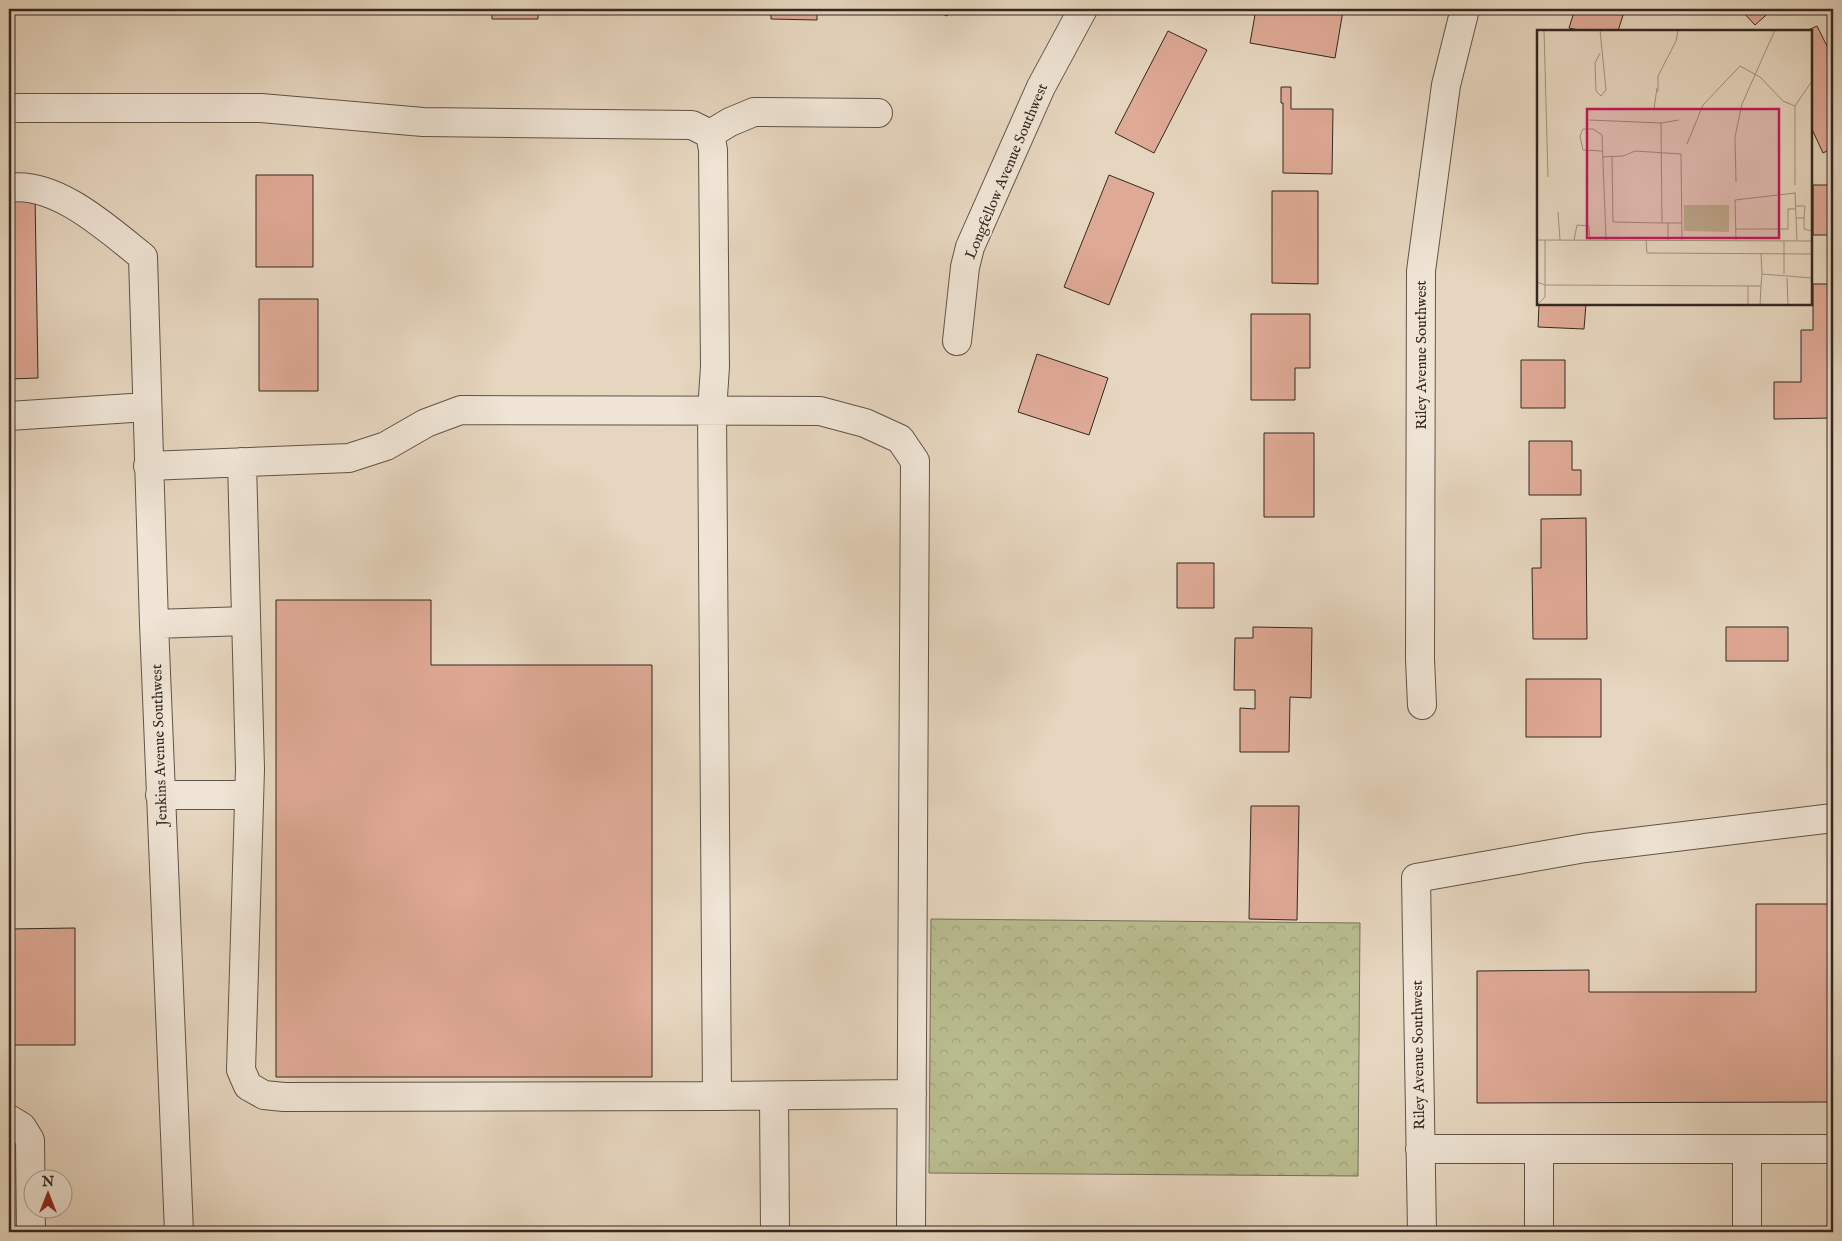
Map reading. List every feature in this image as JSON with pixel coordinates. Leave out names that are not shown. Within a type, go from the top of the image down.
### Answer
[{"type":"street","name":"Longfellow Avenue Southwest","points":[[957,342],[965,267],[970,247],[1041,87],[1083,9]]},
{"type":"street","name":"Riley Avenue Southwest","points":[[1422,705],[1420,659],[1421,271],[1446,85],[1465,9]]},
{"type":"street","points":[[18,108],[262,108],[423,122],[692,125],[710,134],[714,150],[715,367],[712,411],[717,1096]]},
{"type":"street","points":[[710,134],[730,122],[754,112],[878,113]]},
{"type":"street","name":"Jenkins Avenue Southwest","points":[[9,188],[20,186],[55,195],[84,211],[143,257],[148,466],[160,795],[179,1232]]},
{"type":"street","points":[[9,416],[147,407]]},
{"type":"street","points":[[148,466],[349,458],[386,446],[426,423],[461,410],[820,411],[865,423],[900,439],[914,461],[911,1232]]},
{"type":"street","points":[[242,462],[250,794],[241,1070],[248,1086],[264,1095],[284,1097],[912,1094]]},
{"type":"street","points":[[154,624],[246,622]]},
{"type":"street","points":[[160,795],[250,794]]},
{"type":"street","name":"Riley Avenue Southwest","points":[[1422,1232],[1416,878],[1585,848],[1833,818]]},
{"type":"street","points":[[774,1096],[775,1232]]},
{"type":"street","points":[[9,1118],[22,1127],[30,1140],[31,1232]]},
{"type":"street","points":[[1420,1149],[1833,1149]]},
{"type":"street","points":[[1539,1149],[1539,1232]]},
{"type":"street","points":[[1747,1150],[1748,1232]]},
{"type":"green space","points":[[931,919],[1360,923],[1358,1176],[929,1173]]},
{"type":"building","points":[[492,9],[538,9],[538,19],[492,19]]},
{"type":"building","points":[[771,9],[817,9],[817,20],[771,19]]},
{"type":"building","points":[[931,9],[950,9],[947,16]]},
{"type":"building","points":[[1256,9],[1333,9],[1343,11],[1335,58],[1250,43]]},
{"type":"building","points":[[1575,9],[1625,9],[1618,30],[1578,30],[1569,28]]},
{"type":"building","points":[[1740,9],[1773,9],[1755,25]]},
{"type":"building","points":[[1817,26],[1833,58],[1833,148],[1823,153],[1812,129],[1812,30],[1808,30]]},
{"type":"building","points":[[1168,31],[1207,50],[1154,153],[1115,133]]},
{"type":"building","points":[[1281,87],[1291,87],[1291,109],[1333,109],[1332,174],[1283,173],[1283,103],[1281,103]]},
{"type":"building","points":[[256,175],[313,175],[313,267],[256,267]]},
{"type":"building","points":[[1109,175],[1154,193],[1109,305],[1064,287]]},
{"type":"building","points":[[1813,185],[1833,185],[1833,235],[1813,235]]},
{"type":"building","points":[[1272,191],[1318,191],[1318,284],[1272,283]]},
{"type":"building","points":[[35,194],[38,378],[9,379],[9,195]]},
{"type":"building","points":[[1813,284],[1833,284],[1833,418],[1774,419],[1774,382],[1801,382],[1801,330],[1813,330]]},
{"type":"building","points":[[259,299],[318,299],[318,391],[259,391]]},
{"type":"building","points":[[1539,305],[1586,305],[1584,329],[1538,327]]},
{"type":"building","points":[[1251,314],[1310,314],[1310,368],[1295,368],[1295,400],[1251,400]]},
{"type":"building","points":[[1037,354],[1108,378],[1089,435],[1018,412]]},
{"type":"building","points":[[1521,360],[1565,360],[1565,408],[1521,408]]},
{"type":"building","points":[[1264,433],[1314,433],[1314,517],[1264,517]]},
{"type":"building","points":[[1529,441],[1572,441],[1572,470],[1581,470],[1581,495],[1529,495]]},
{"type":"building","points":[[1586,518],[1587,639],[1533,639],[1532,568],[1541,568],[1541,519]]},
{"type":"building","points":[[1177,563],[1214,563],[1214,608],[1177,608]]},
{"type":"building","points":[[1829,589],[1833,589],[1833,647],[1829,647]]},
{"type":"building","points":[[276,600],[431,600],[431,665],[652,665],[652,1077],[276,1077]]},
{"type":"building","points":[[1253,627],[1312,628],[1311,698],[1290,697],[1289,752],[1240,752],[1240,708],[1255,709],[1255,690],[1234,690],[1235,638],[1253,638]]},
{"type":"building","points":[[1726,627],[1788,627],[1788,661],[1726,661]]},
{"type":"building","points":[[1526,679],[1601,679],[1601,737],[1526,737]]},
{"type":"building","points":[[1251,806],[1299,806],[1297,920],[1249,919]]},
{"type":"building","points":[[1756,904],[1831,904],[1833,1102],[1477,1103],[1477,971],[1589,970],[1589,992],[1756,992]]},
{"type":"building","points":[[75,928],[75,1045],[9,1045],[9,929]]}]
